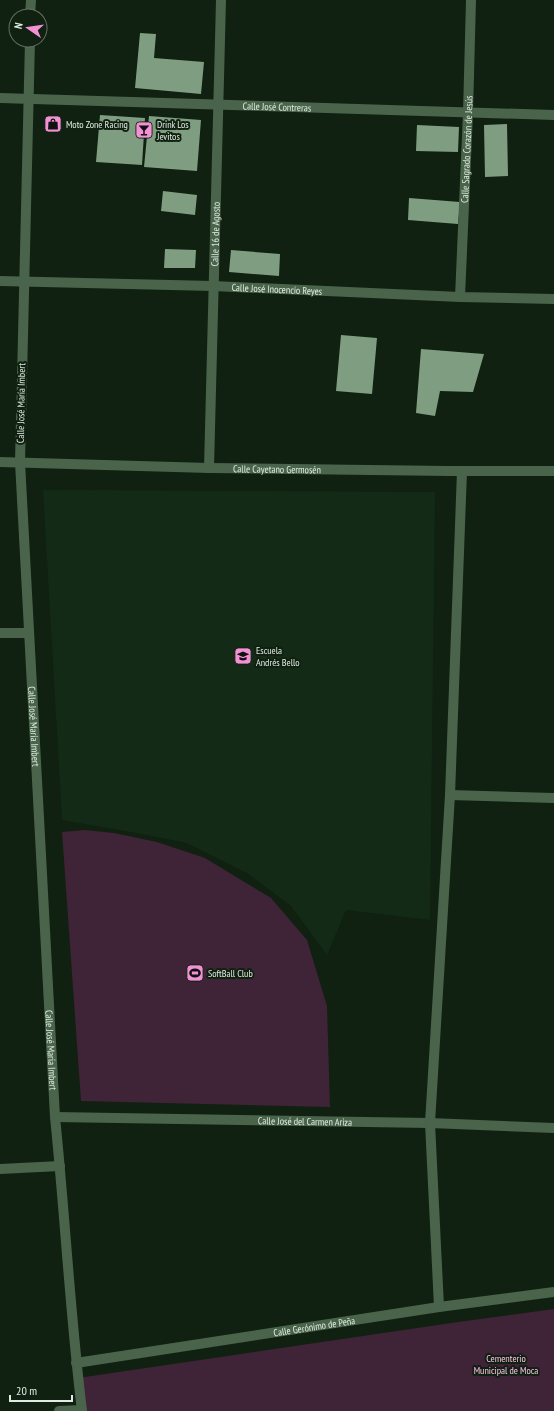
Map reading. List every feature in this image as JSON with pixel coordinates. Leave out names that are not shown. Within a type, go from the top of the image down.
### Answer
[{"type":"street","name":"Calle 16 de Agosto","points":[[209,468],[221,0]]},
{"type":"street","name":"Calle Sagrado Corazón de Jesús","points":[[460,297],[471,0]]},
{"type":"street","name":"Calle José María Imbert","points":[[30,48],[20,462],[55,1117],[76,1363],[82,1410]]},
{"type":"street","name":"Calle José Contreras","points":[[0,98],[554,115]]},
{"type":"street","name":"Calle José Inocencio Reyes","points":[[0,281],[213,286],[460,297],[554,299]]},
{"type":"street","name":"Calle Cayetano Germosén","points":[[0,462],[209,468],[554,471]]},
{"type":"street","points":[[439,1307],[430,1123],[450,795],[462,471]]},
{"type":"street","points":[[0,634],[28,633]]},
{"type":"street","points":[[450,795],[554,798]]},
{"type":"street","name":"Calle José del Carmen Ariza","points":[[55,1117],[430,1123],[554,1128]]},
{"type":"street","points":[[0,1169],[60,1166]]},
{"type":"street","name":"Calle Gerónimo de Peña","points":[[76,1363],[439,1307],[554,1292]]},
{"type":"street","points":[[59,1411],[82,1410]]},
{"type":"shaded area","name":"Escuela Andrés Bello","points":[[43,490],[435,492],[430,920],[346,910],[327,955],[291,906],[247,873],[187,843],[62,820]]},
{"type":"green space","name":"SoftBall Club","points":[[85,830],[114,833],[157,842],[205,858],[271,898],[307,940],[327,1006],[330,1107],[81,1101],[62,832]]},
{"type":"green space","name":"Cementerio Municipal de Moca","points":[[554,1309],[554,1411],[82,1411],[78,1378]]},
{"type":"building","points":[[140,33],[156,34],[154,58],[204,62],[201,94],[135,88]]},
{"type":"building","points":[[100,115],[145,118],[142,165],[96,162]]},
{"type":"building","points":[[149,116],[201,120],[197,171],[144,167]]},
{"type":"building","points":[[507,124],[508,176],[485,177],[484,125]]},
{"type":"building","points":[[417,125],[459,127],[458,152],[416,151]]},
{"type":"building","points":[[163,191],[197,195],[195,215],[161,211]]},
{"type":"building","points":[[409,198],[460,202],[458,224],[408,220]]},
{"type":"building","points":[[165,249],[196,250],[195,268],[164,268]]},
{"type":"building","points":[[231,250],[280,254],[279,276],[229,272]]},
{"type":"building","points":[[341,335],[377,338],[372,394],[336,391]]},
{"type":"building","points":[[421,349],[484,354],[473,392],[440,391],[435,416],[416,413]]},
{"type":"place","name":"Moto Zone Racing","points":[[53,124]]},
{"type":"place","name":"Drink Los Jevitos","points":[[144,130]]},
{"type":"place","name":"Escuela Andrés Bello","points":[[243,656]]},
{"type":"place","name":"SoftBall Club","points":[[195,973]]}]
